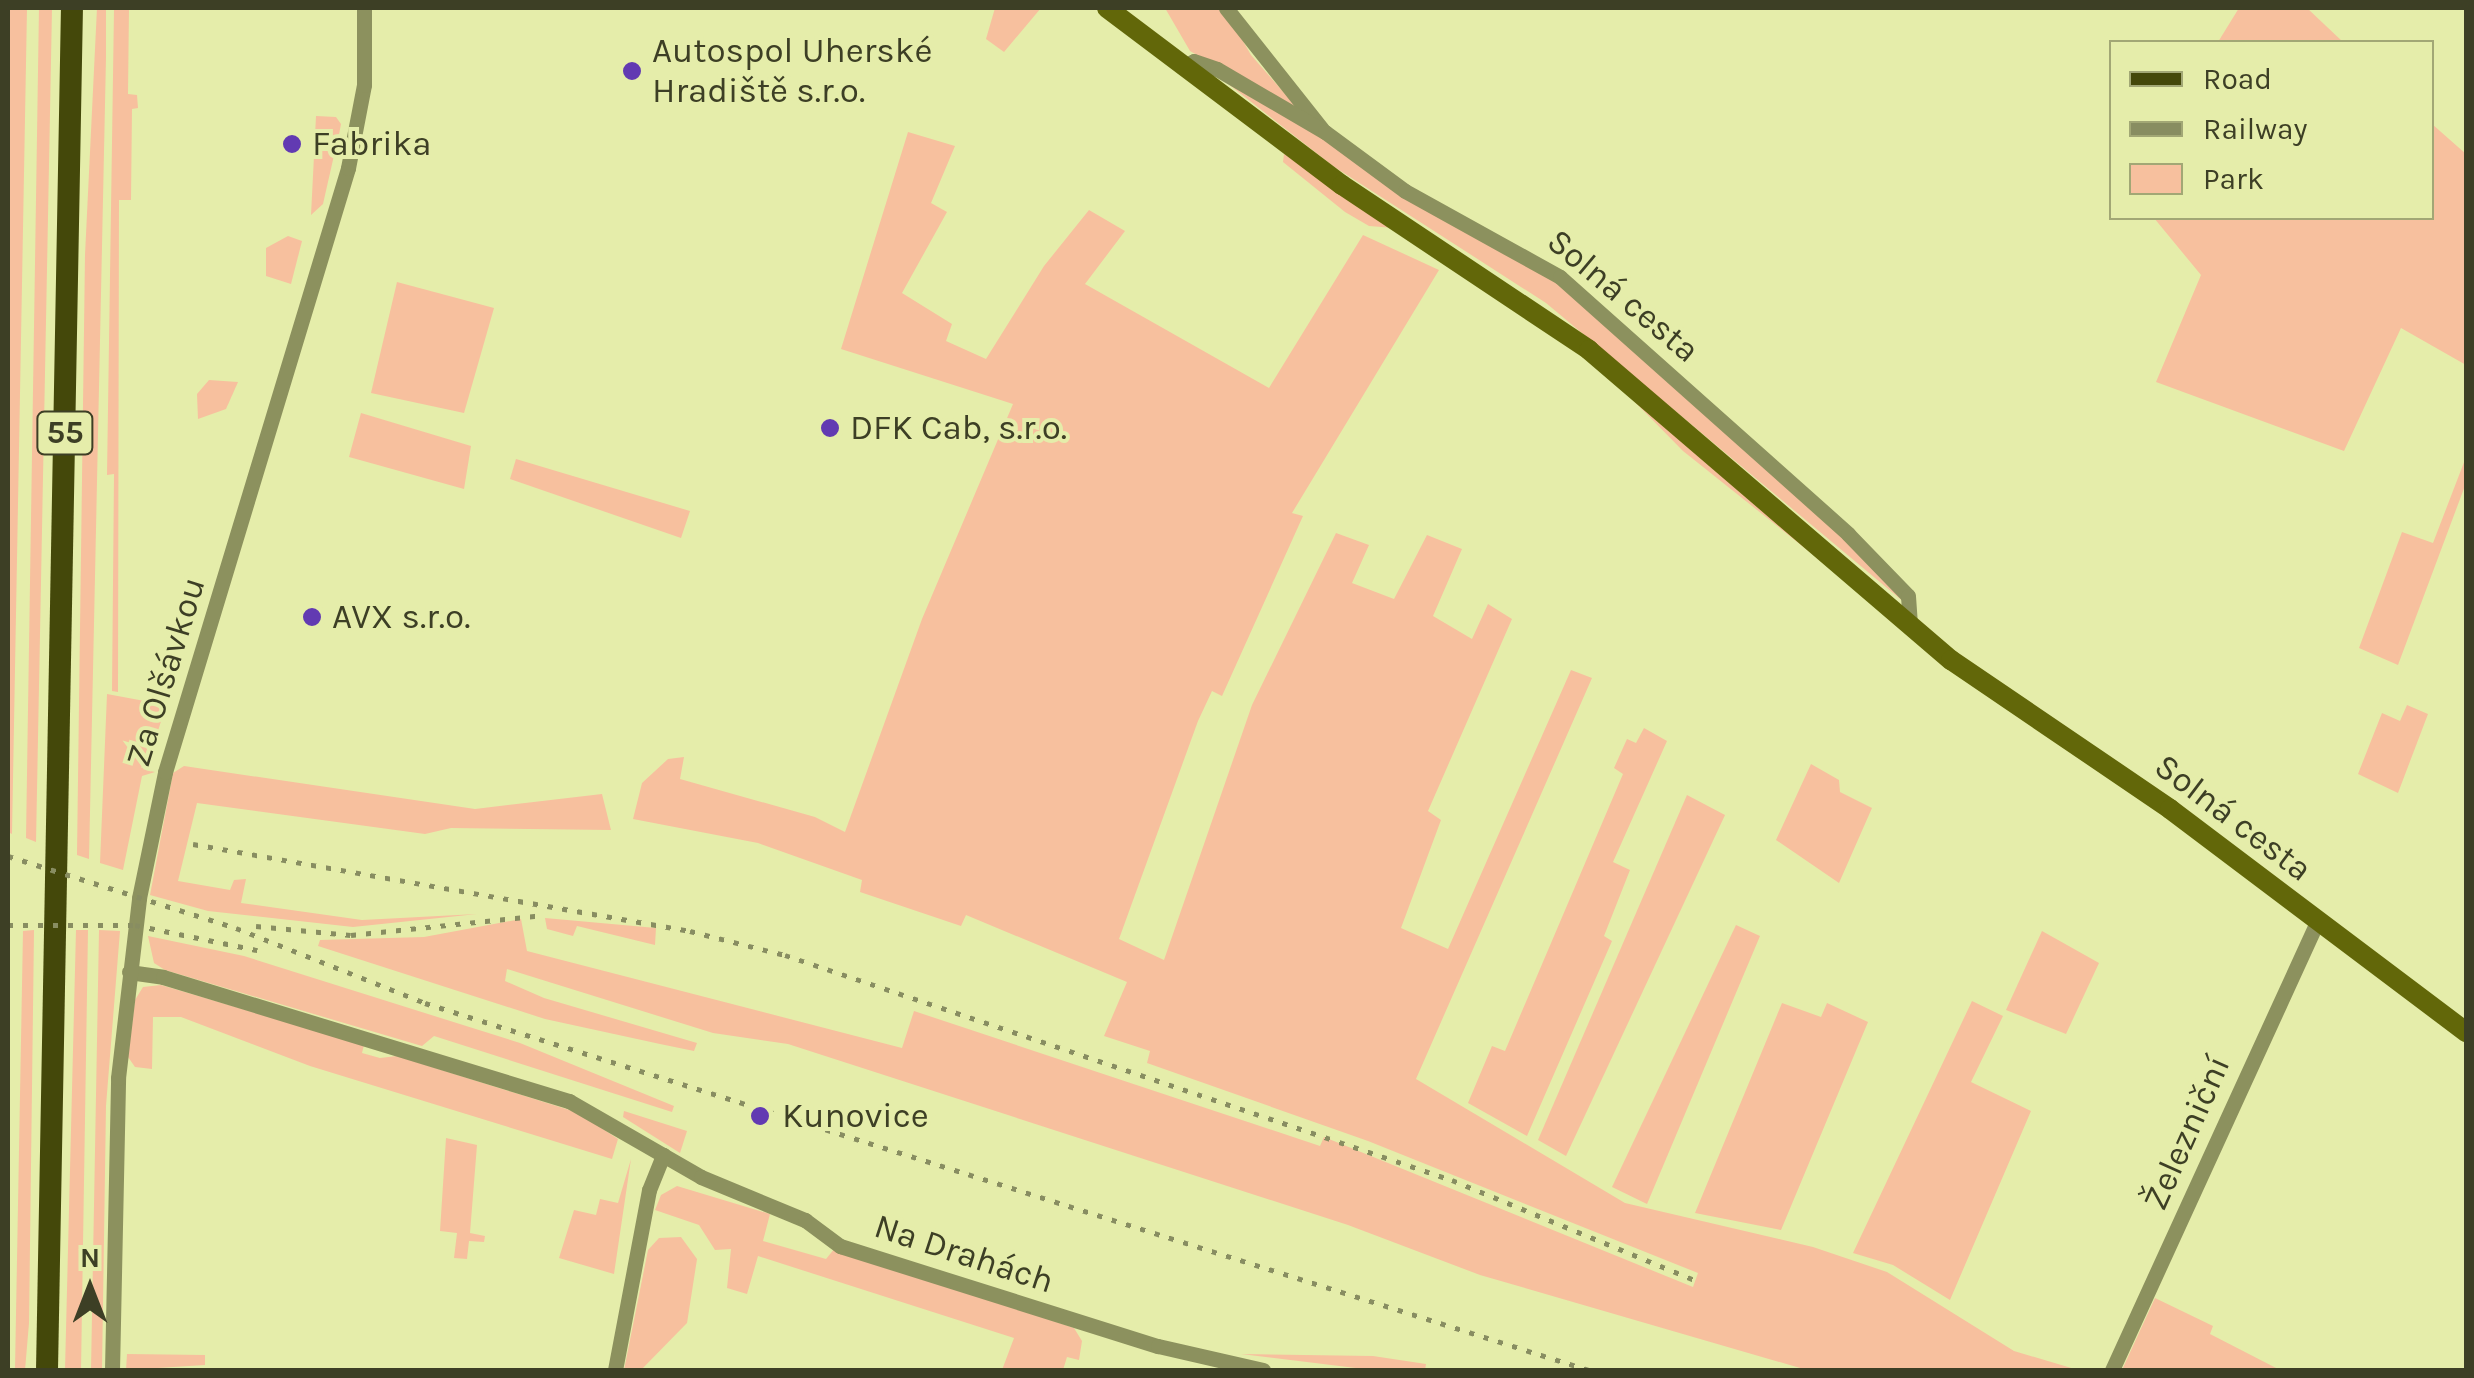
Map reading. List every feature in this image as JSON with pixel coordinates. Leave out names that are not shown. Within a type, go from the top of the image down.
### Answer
[{"type":"main road","name":"55","points":[[47,1370],[72,8]]},
{"type":"street","name":"Za Olšávkou","points":[[112,1370],[118,1078],[129,972],[165,772],[348,168],[364,85],[364,8]]},
{"type":"street","name":"Solná cesta","points":[[1107,8],[1342,186],[1577,341],[1989,688],[2170,809],[2466,1032]]},
{"type":"street","points":[[1226,8],[1325,132]]},
{"type":"street","name":"Solná cesta","points":[[1182,67],[1204,62],[1325,132],[1405,191],[1560,277],[1848,534],[1908,596],[1910,624]]},
{"type":"street","name":"Železniční","points":[[2112,1370],[2318,922]]},
{"type":"street","name":"Na Drahách","points":[[129,972],[164,976],[569,1101],[663,1155],[805,1220],[840,1246],[1158,1346],[1262,1370]]},
{"type":"street","points":[[616,1370],[648,1190],[663,1155]]},
{"type":"green space","points":[[8,8],[27,8],[12,834],[8,832]]},
{"type":"green space","points":[[39,8],[52,8],[36,842],[26,838]]},
{"type":"green space","points":[[97,8],[106,8],[106,57],[89,859],[77,855],[85,255]]},
{"type":"green space","points":[[129,8],[128,94],[137,95],[138,108],[132,109],[131,200],[119,200],[118,692],[112,691],[114,474],[107,475],[114,9]]},
{"type":"green space","points":[[995,8],[1041,8],[1004,52],[986,39]]},
{"type":"green space","points":[[1165,8],[1224,8],[1251,55],[1307,119],[1190,51]]},
{"type":"green space","points":[[2239,8],[2307,8],[2341,40],[2219,40]]},
{"type":"green space","points":[[1213,72],[1545,271],[1851,540],[1905,603],[1546,303],[1333,166]]},
{"type":"green space","points":[[316,116],[336,117],[341,124],[337,145],[321,146],[321,151],[335,151],[323,204],[311,215]]},
{"type":"green space","points":[[2434,126],[2466,154],[2466,365],[2401,328],[2344,451],[2156,382],[2201,275],[2156,220],[2434,220]]},
{"type":"green space","points":[[908,132],[955,146],[931,203],[947,212],[902,293],[952,324],[946,341],[986,359],[1044,266],[1089,210],[1125,231],[1085,284],[1269,388],[1363,235],[1439,270],[1292,513],[1303,516],[1222,696],[1212,691],[1198,721],[1119,939],[1164,960],[1252,705],[1336,533],[1369,545],[1352,583],[1394,599],[1427,535],[1462,549],[1433,616],[1472,639],[1488,604],[1512,619],[1428,811],[1441,820],[1401,928],[1448,949],[1571,670],[1592,678],[1416,1079],[1625,1203],[1813,1247],[1887,1272],[2014,1351],[2078,1370],[1807,1370],[1480,1275],[1348,1225],[788,1044],[713,1033],[507,969],[505,981],[544,998],[697,1043],[694,1051],[660,1044],[545,1019],[318,946],[320,940],[424,937],[521,919],[527,951],[902,1048],[914,1011],[1320,1146],[1324,1137],[1693,1287],[1698,1273],[1368,1141],[1147,1063],[1150,1051],[1104,1036],[1127,982],[966,915],[961,926],[860,892],[862,880],[758,843],[633,819],[642,783],[668,759],[684,757],[680,779],[815,817],[845,832],[922,619],[1013,404],[841,349]]},
{"type":"green space","points":[[1284,154],[1394,228],[1369,226],[1345,212],[1283,162]]},
{"type":"green space","points":[[288,236],[302,241],[291,284],[266,276],[266,248]]},
{"type":"green space","points":[[397,282],[494,308],[464,413],[371,393]]},
{"type":"green space","points":[[209,380],[238,382],[226,409],[198,419],[197,394]]},
{"type":"green space","points":[[1630,397],[1850,584],[1683,451]]},
{"type":"green space","points":[[361,413],[471,446],[464,489],[349,457]]},
{"type":"green space","points":[[2466,457],[2466,483],[2398,665],[2359,648],[2402,532],[2433,543]]},
{"type":"green space","points":[[516,459],[690,511],[681,538],[510,479]]},
{"type":"green space","points":[[107,694],[166,705],[146,770],[155,772],[142,776],[123,870],[100,863]]},
{"type":"green space","points":[[2407,705],[2428,714],[2398,793],[2358,774],[2382,713],[2400,721]]},
{"type":"green space","points":[[1644,728],[1667,741],[1613,862],[1630,870],[1604,936],[1612,941],[1527,1136],[1468,1103],[1492,1046],[1505,1051],[1623,774],[1614,768],[1627,739],[1636,743]]},
{"type":"green space","points":[[1811,764],[1839,780],[1840,792],[1872,808],[1839,883],[1776,840]]},
{"type":"green space","points":[[184,766],[475,809],[602,794],[611,830],[451,828],[425,834],[197,803],[178,881],[230,890],[234,880],[246,879],[241,903],[362,920],[477,914],[353,927],[208,911],[150,895],[173,773]]},
{"type":"green space","points":[[1687,795],[1725,815],[1566,1156],[1538,1140]]},
{"type":"green space","points":[[545,918],[656,928],[655,945],[577,926],[573,936],[547,929]]},
{"type":"green space","points":[[1736,925],[1760,936],[1647,1204],[1612,1187]]},
{"type":"green space","points":[[34,930],[29,1323],[25,1370],[15,1370],[23,931]]},
{"type":"green space","points":[[76,930],[88,930],[81,1370],[65,1370]]},
{"type":"green space","points":[[99,930],[120,931],[106,1106],[102,1370],[91,1370]]},
{"type":"green space","points":[[2042,931],[2099,963],[2066,1034],[2006,1010]]},
{"type":"green space","points":[[148,936],[244,956],[520,1043],[674,1106],[672,1112],[434,1036],[422,1046],[165,970],[154,963]]},
{"type":"green space","points":[[161,985],[364,1045],[362,1053],[380,1058],[397,1056],[579,1113],[618,1139],[612,1159],[310,1066],[181,1017],[153,1017],[152,1069],[135,1067],[128,1057],[135,1000],[143,987]]},
{"type":"green space","points":[[1972,1001],[2003,1016],[1971,1082],[2031,1111],[1950,1300],[1893,1265],[1853,1253]]},
{"type":"green space","points":[[1782,1003],[1821,1017],[1827,1003],[1868,1022],[1781,1230],[1695,1213]]},
{"type":"green space","points":[[624,1111],[687,1131],[680,1153],[623,1117]]},
{"type":"green space","points":[[446,1138],[477,1145],[470,1233],[485,1236],[484,1242],[469,1241],[467,1259],[454,1258],[457,1233],[440,1231]]},
{"type":"green space","points":[[631,1159],[614,1274],[559,1258],[574,1210],[596,1215],[600,1199],[618,1203]]},
{"type":"green space","points":[[677,1186],[770,1214],[763,1241],[826,1259],[835,1248],[1074,1328],[1082,1341],[1079,1360],[1067,1357],[1063,1370],[1002,1370],[1014,1338],[758,1256],[747,1294],[727,1288],[731,1249],[715,1250],[699,1225],[655,1210],[661,1195]]},
{"type":"green space","points":[[681,1237],[697,1259],[687,1323],[641,1370],[624,1370],[648,1250],[659,1238]]},
{"type":"green space","points":[[2155,1298],[2213,1326],[2210,1334],[2280,1370],[2122,1370]]},
{"type":"green space","points":[[127,1354],[205,1355],[205,1365],[126,1370]]},
{"type":"green space","points":[[1241,1354],[1373,1356],[1426,1364],[1425,1370],[1372,1370]]},
{"type":"railway","points":[[193,844],[690,931],[785,955],[1452,1180],[1695,1280]]},
{"type":"railway","points":[[8,856],[236,928],[425,1003],[1589,1370]]},
{"type":"railway","points":[[256,926],[351,935],[544,915]]},
{"type":"railway","points":[[8,925],[135,925],[257,950]]},
{"type":"place","name":"Autospol Uherské Hradiště s.r.o.","points":[[632,71]]},
{"type":"place","name":"Fabrika","points":[[292,144]]},
{"type":"place","name":"DFK Cab, s.r.o.","points":[[830,428]]},
{"type":"place","name":"AVX s.r.o.","points":[[312,617]]},
{"type":"place","name":"Kunovice","points":[[760,1116]]}]
